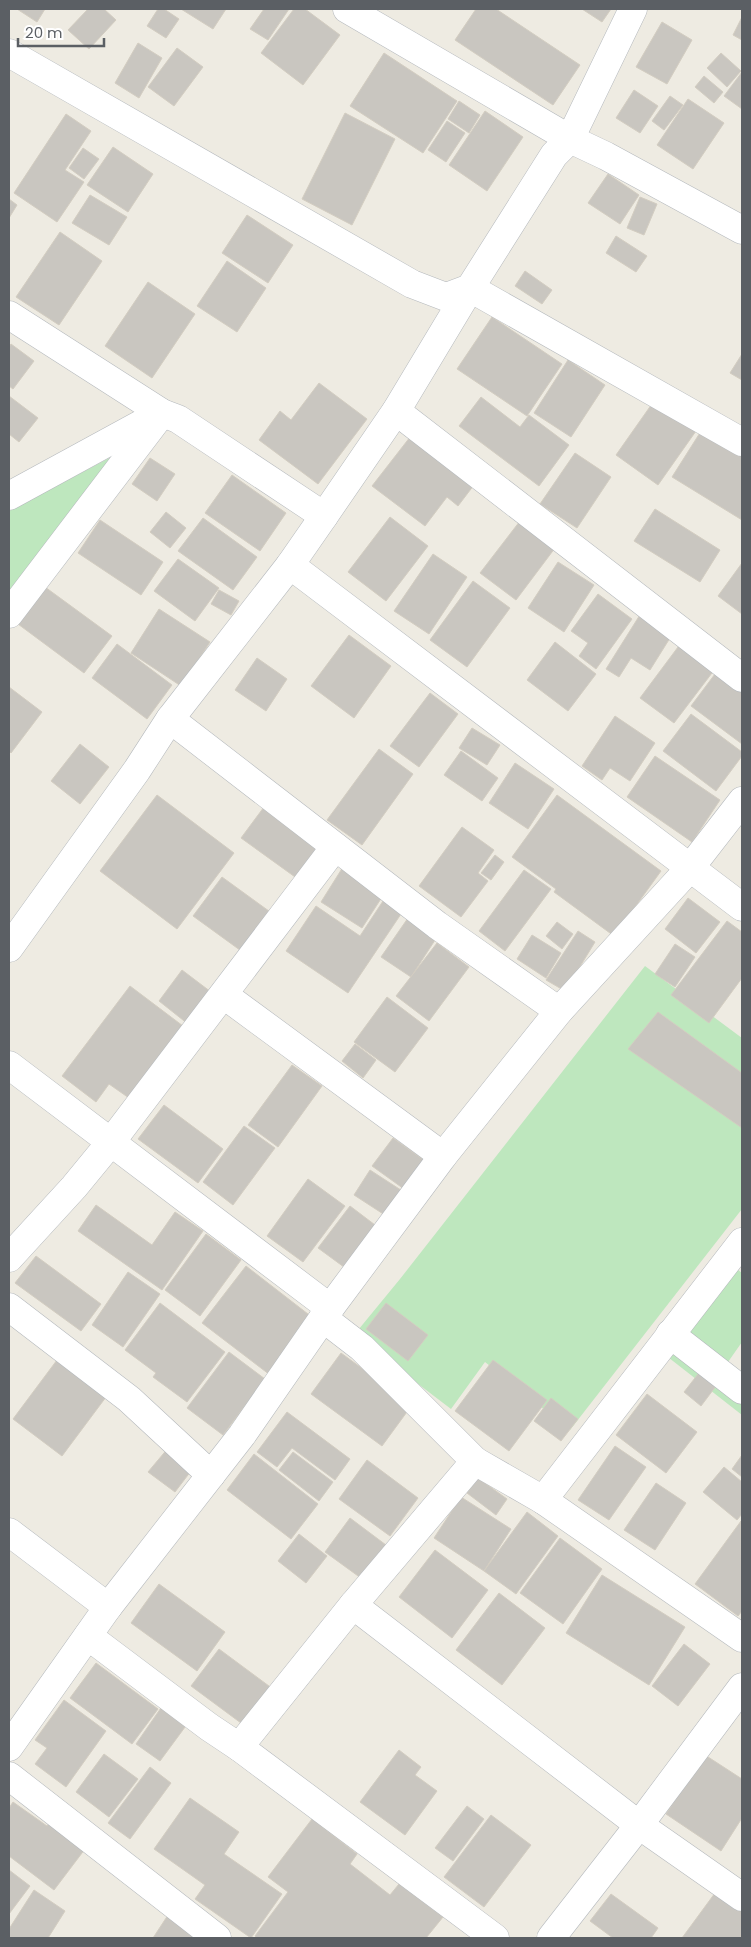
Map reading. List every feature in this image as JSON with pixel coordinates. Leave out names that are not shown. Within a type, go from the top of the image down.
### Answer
[{"type":"street","points":[[9,948],[137,770],[170,719],[290,565],[396,410],[554,155],[570,139],[633,9]]},
{"type":"street","points":[[357,11],[570,139],[606,156],[742,230]]},
{"type":"street","points":[[9,53],[412,284],[446,297],[470,288]]},
{"type":"street","points":[[470,288],[742,442]]},
{"type":"street","points":[[9,315],[162,412],[178,419],[324,516]]},
{"type":"street","points":[[396,410],[742,678]]},
{"type":"street","points":[[9,496],[162,412]]},
{"type":"street","points":[[9,614],[162,412]]},
{"type":"street","points":[[290,565],[742,907]]},
{"type":"street","points":[[170,719],[437,925],[559,1011]]},
{"type":"street","points":[[9,1747],[108,1607],[242,1435],[327,1313],[443,1156],[559,1011],[690,868],[742,802]]},
{"type":"street","points":[[9,1258],[74,1187],[111,1142],[335,847]]},
{"type":"street","points":[[224,995],[443,1156]]},
{"type":"street","points":[[9,1065],[111,1142],[327,1313],[475,1462],[543,1500],[742,1638]]},
{"type":"street","points":[[543,1500],[742,1242]]},
{"type":"street","points":[[9,1307],[129,1399],[211,1475]]},
{"type":"street","points":[[670,1334],[742,1390]]},
{"type":"street","points":[[239,1748],[353,1605],[475,1462]]},
{"type":"street","points":[[9,1532],[108,1607]]},
{"type":"street","points":[[353,1605],[638,1826],[742,1897]]},
{"type":"street","points":[[88,1636],[495,1938]]},
{"type":"street","points":[[551,1938],[742,1687]]},
{"type":"street","points":[[9,1776],[217,1938]]},
{"type":"green space","points":[[113,456],[9,593],[9,511]]},
{"type":"green space","points":[[645,966],[742,1038],[742,1209],[570,1430],[485,1362],[451,1409],[354,1335]]},
{"type":"green space","points":[[733,1266],[742,1273],[742,1342],[728,1362],[742,1374],[742,1415],[664,1354]]},
{"type":"building","points":[[17,9],[45,9],[37,22]]},
{"type":"building","points":[[88,9],[104,9],[116,20],[89,49],[68,30]]},
{"type":"building","points":[[158,9],[164,9],[179,19],[166,38],[147,26]]},
{"type":"building","points":[[181,9],[226,9],[213,29]]},
{"type":"building","points":[[264,9],[289,9],[268,40],[250,29]]},
{"type":"building","points":[[294,9],[305,9],[340,35],[303,85],[261,53]]},
{"type":"building","points":[[476,9],[496,9],[580,65],[553,105],[455,40]]},
{"type":"building","points":[[582,9],[611,9],[602,22]]},
{"type":"building","points":[[742,17],[742,40],[733,35]]},
{"type":"building","points":[[662,22],[692,40],[667,84],[636,67]]},
{"type":"building","points":[[138,43],[162,58],[139,98],[115,83]]},
{"type":"building","points":[[177,48],[203,67],[174,106],[148,87]]},
{"type":"building","points":[[384,53],[457,101],[423,153],[350,106]]},
{"type":"building","points":[[721,53],[741,71],[727,87],[707,68]]},
{"type":"building","points":[[742,72],[742,109],[724,96]]},
{"type":"building","points":[[704,76],[723,92],[714,103],[695,87]]},
{"type":"building","points":[[634,90],[658,106],[640,133],[616,118]]},
{"type":"building","points":[[670,96],[683,105],[664,130],[652,121]]},
{"type":"building","points":[[688,99],[724,123],[693,169],[657,145]]},
{"type":"building","points":[[459,101],[480,115],[469,133],[448,119]]},
{"type":"building","points":[[485,111],[523,137],[487,191],[449,165]]},
{"type":"building","points":[[345,113],[395,139],[352,225],[302,199]]},
{"type":"building","points":[[66,114],[91,131],[65,170],[84,182],[57,222],[14,193]]},
{"type":"building","points":[[447,121],[465,133],[446,162],[428,150]]},
{"type":"building","points":[[113,147],[153,174],[128,212],[87,185]]},
{"type":"building","points":[[83,148],[99,159],[84,179],[69,168]]},
{"type":"building","points":[[608,174],[639,195],[620,224],[588,203]]},
{"type":"building","points":[[90,195],[127,217],[109,245],[72,223]]},
{"type":"building","points":[[640,197],[657,204],[644,235],[627,228]]},
{"type":"building","points":[[9,199],[17,205],[9,218]]},
{"type":"building","points":[[247,215],[293,245],[268,283],[222,253]]},
{"type":"building","points":[[60,232],[102,261],[59,325],[16,297]]},
{"type":"building","points":[[616,236],[647,256],[636,272],[606,253]]},
{"type":"building","points":[[227,261],[266,288],[237,332],[197,306]]},
{"type":"building","points":[[525,271],[552,290],[542,304],[515,286]]},
{"type":"building","points":[[148,282],[195,314],[152,378],[105,346]]},
{"type":"building","points":[[492,317],[562,364],[527,416],[457,369]]},
{"type":"building","points":[[11,344],[34,361],[13,389],[9,386],[9,347]]},
{"type":"building","points":[[742,354],[742,380],[730,373]]},
{"type":"building","points":[[568,360],[605,385],[571,437],[534,413]]},
{"type":"building","points":[[319,383],[367,419],[318,484],[259,440],[280,411],[291,420]]},
{"type":"building","points":[[9,396],[38,418],[19,442],[9,434]]},
{"type":"building","points":[[481,397],[520,427],[529,415],[569,445],[539,486],[459,426]]},
{"type":"building","points":[[654,401],[696,431],[658,485],[616,455]]},
{"type":"building","points":[[703,428],[742,452],[742,520],[672,477]]},
{"type":"building","points":[[414,432],[477,481],[458,506],[447,497],[425,526],[372,486]]},
{"type":"building","points":[[575,453],[611,477],[577,528],[540,504]]},
{"type":"building","points":[[150,458],[175,474],[157,501],[132,484]]},
{"type":"building","points":[[232,475],[286,513],[260,551],[205,513]]},
{"type":"building","points":[[655,509],[720,550],[700,582],[634,541]]},
{"type":"building","points":[[166,512],[186,528],[170,548],[150,532]]},
{"type":"building","points":[[390,517],[428,546],[386,601],[348,572]]},
{"type":"building","points":[[203,518],[257,557],[233,590],[178,551]]},
{"type":"building","points":[[100,520],[163,562],[141,595],[78,553]]},
{"type":"building","points":[[520,521],[555,548],[516,600],[480,573]]},
{"type":"building","points":[[433,554],[467,577],[429,634],[394,611]]},
{"type":"building","points":[[178,559],[219,588],[195,621],[154,591]]},
{"type":"building","points":[[558,562],[594,585],[564,632],[528,608]]},
{"type":"building","points":[[742,563],[742,614],[718,596]]},
{"type":"building","points":[[473,581],[510,608],[467,667],[430,640]]},
{"type":"building","points":[[45,587],[112,636],[84,673],[18,624]]},
{"type":"building","points":[[219,590],[239,601],[231,615],[211,604]]},
{"type":"building","points":[[598,594],[632,619],[596,669],[579,656],[588,643],[571,631]]},
{"type":"building","points":[[159,609],[210,642],[181,686],[131,653]]},
{"type":"building","points":[[643,610],[675,630],[650,670],[631,658],[619,677],[606,669]]},
{"type":"building","points":[[349,635],[391,666],[354,718],[311,686]]},
{"type":"building","points":[[684,639],[718,665],[674,723],[640,698]]},
{"type":"building","points":[[555,642],[596,674],[568,711],[527,680]]},
{"type":"building","points":[[117,644],[172,685],[147,719],[92,678]]},
{"type":"building","points":[[257,658],[287,679],[266,711],[235,690]]},
{"type":"building","points":[[721,666],[742,682],[742,744],[691,706]]},
{"type":"building","points":[[9,687],[42,712],[11,753],[9,751]]},
{"type":"building","points":[[430,693],[458,714],[419,767],[390,746]]},
{"type":"building","points":[[691,714],[742,752],[742,756],[716,791],[663,751]]},
{"type":"building","points":[[615,716],[655,743],[630,781],[610,768],[602,780],[582,766]]},
{"type":"building","points":[[472,728],[500,745],[487,765],[459,748]]},
{"type":"building","points":[[80,744],[109,767],[80,804],[51,781]]},
{"type":"building","points":[[379,749],[413,774],[362,845],[327,820]]},
{"type":"building","points":[[461,751],[498,778],[482,801],[444,775]]},
{"type":"building","points":[[655,756],[720,800],[692,842],[627,797]]},
{"type":"building","points":[[515,763],[554,789],[528,829],[489,803]]},
{"type":"building","points":[[157,795],[234,853],[177,929],[100,871]]},
{"type":"building","points":[[557,795],[661,871],[614,936],[554,892],[556,889],[512,857]]},
{"type":"building","points":[[264,807],[325,851],[302,882],[241,838]]},
{"type":"building","points":[[462,827],[494,850],[478,873],[488,881],[461,917],[419,886]]},
{"type":"building","points":[[495,855],[504,862],[491,880],[481,873]]},
{"type":"building","points":[[343,867],[384,894],[362,928],[321,902]]},
{"type":"building","points":[[524,870],[551,889],[505,951],[479,931]]},
{"type":"building","points":[[222,877],[273,914],[244,953],[193,916]]},
{"type":"building","points":[[385,898],[403,911],[348,993],[286,951],[316,906],[360,936]]},
{"type":"building","points":[[688,898],[720,922],[696,953],[665,929]]},
{"type":"building","points":[[408,918],[437,937],[411,977],[381,957]]},
{"type":"building","points":[[727,921],[742,932],[742,978],[709,1023],[671,995]]},
{"type":"building","points":[[557,922],[573,934],[562,949],[546,936]]},
{"type":"building","points":[[578,931],[595,942],[565,991],[546,980]]},
{"type":"building","points":[[532,935],[561,953],[546,978],[517,959]]},
{"type":"building","points":[[437,943],[469,967],[429,1021],[396,996]]},
{"type":"building","points":[[675,944],[695,957],[675,987],[655,974]]},
{"type":"building","points":[[182,970],[211,992],[188,1024],[159,1001]]},
{"type":"building","points":[[130,986],[183,1026],[129,1098],[109,1084],[96,1102],[62,1076]]},
{"type":"building","points":[[387,997],[428,1028],[395,1072],[354,1042]]},
{"type":"building","points":[[658,1012],[742,1073],[742,1128],[628,1049]]},
{"type":"building","points":[[355,1044],[376,1060],[363,1078],[342,1061]]},
{"type":"building","points":[[292,1065],[322,1086],[278,1147],[248,1125]]},
{"type":"building","points":[[164,1105],[223,1149],[198,1183],[138,1139]]},
{"type":"building","points":[[244,1126],[275,1148],[233,1205],[203,1182]]},
{"type":"building","points":[[393,1138],[432,1166],[411,1194],[372,1166]]},
{"type":"building","points":[[370,1170],[407,1194],[391,1219],[354,1195]]},
{"type":"building","points":[[308,1179],[345,1206],[303,1262],[267,1236]]},
{"type":"building","points":[[96,1205],[152,1245],[175,1212],[203,1231],[162,1290],[78,1231]]},
{"type":"building","points":[[350,1206],[379,1228],[348,1270],[318,1248]]},
{"type":"building","points":[[206,1234],[241,1260],[200,1316],[165,1290]]},
{"type":"building","points":[[36,1256],[101,1304],[81,1331],[15,1283]]},
{"type":"building","points":[[246,1266],[317,1321],[274,1378],[202,1323]]},
{"type":"building","points":[[128,1272],[160,1294],[123,1347],[92,1325]]},
{"type":"building","points":[[160,1303],[225,1352],[187,1402],[153,1377],[156,1373],[125,1350]]},
{"type":"building","points":[[386,1303],[428,1335],[408,1361],[366,1329]]},
{"type":"building","points":[[229,1352],[265,1379],[223,1435],[187,1408]]},
{"type":"building","points":[[341,1353],[412,1405],[382,1446],[311,1394]]},
{"type":"building","points":[[60,1356],[109,1393],[62,1456],[13,1419]]},
{"type":"building","points":[[493,1360],[547,1400],[509,1451],[455,1411]]},
{"type":"building","points":[[702,1369],[719,1382],[701,1406],[684,1392]]},
{"type":"building","points":[[647,1394],[697,1432],[666,1473],[616,1435]]},
{"type":"building","points":[[551,1398],[578,1419],[561,1441],[534,1421]]},
{"type":"building","points":[[287,1412],[350,1459],[335,1480],[292,1448],[277,1467],[257,1452]]},
{"type":"building","points":[[615,1446],[646,1467],[609,1520],[578,1500]]},
{"type":"building","points":[[169,1447],[194,1467],[175,1492],[148,1472]]},
{"type":"building","points":[[293,1452],[333,1482],[319,1501],[279,1470]]},
{"type":"building","points":[[254,1454],[318,1504],[291,1539],[227,1490]]},
{"type":"building","points":[[742,1455],[742,1477],[732,1469]]},
{"type":"building","points":[[367,1460],[418,1498],[390,1536],[339,1499]]},
{"type":"building","points":[[724,1467],[742,1482],[742,1514],[737,1520],[703,1492]]},
{"type":"building","points":[[478,1478],[507,1499],[496,1515],[467,1493]]},
{"type":"building","points":[[656,1483],[686,1503],[655,1550],[624,1530]]},
{"type":"building","points":[[461,1497],[511,1529],[484,1571],[434,1538]]},
{"type":"building","points":[[527,1512],[558,1536],[516,1594],[484,1571]]},
{"type":"building","points":[[350,1518],[390,1548],[365,1581],[325,1552]]},
{"type":"building","points":[[741,1521],[742,1611],[738,1616],[695,1584]]},
{"type":"building","points":[[299,1534],[327,1556],[306,1583],[278,1561]]},
{"type":"building","points":[[560,1538],[602,1569],[563,1624],[520,1593]]},
{"type":"building","points":[[435,1550],[488,1590],[452,1638],[399,1597]]},
{"type":"building","points":[[602,1575],[685,1627],[649,1685],[566,1633]]},
{"type":"building","points":[[159,1584],[225,1632],[197,1671],[131,1623]]},
{"type":"building","points":[[499,1593],[545,1628],[502,1685],[456,1650]]},
{"type":"building","points":[[684,1644],[710,1664],[678,1706],[652,1686]]},
{"type":"building","points":[[219,1649],[273,1689],[245,1726],[191,1686]]},
{"type":"building","points":[[96,1663],[158,1709],[132,1744],[70,1698]]},
{"type":"building","points":[[64,1700],[106,1731],[66,1787],[35,1764],[47,1748],[35,1740]]},
{"type":"building","points":[[163,1705],[188,1723],[160,1761],[136,1744]]},
{"type":"building","points":[[399,1750],[421,1767],[415,1775],[437,1791],[405,1835],[360,1802]]},
{"type":"building","points":[[104,1754],[138,1779],[109,1817],[76,1792]]},
{"type":"building","points":[[705,1755],[742,1779],[742,1818],[721,1851],[666,1814]]},
{"type":"building","points":[[150,1767],[171,1783],[130,1839],[108,1823]]},
{"type":"building","points":[[190,1798],[239,1832],[224,1854],[282,1894],[251,1938],[195,1899],[205,1885],[154,1849]]},
{"type":"building","points":[[13,1802],[47,1826],[50,1822],[85,1849],[54,1890],[9,1856],[9,1808]]},
{"type":"building","points":[[467,1806],[484,1819],[453,1861],[435,1848]]},
{"type":"building","points":[[491,1815],[531,1845],[484,1907],[444,1877]]},
{"type":"building","points":[[312,1819],[357,1854],[350,1864],[390,1895],[399,1884],[443,1917],[426,1938],[257,1938],[255,1936],[288,1892],[268,1877]]},
{"type":"building","points":[[9,1870],[30,1886],[9,1914]]},
{"type":"building","points":[[34,1890],[65,1911],[48,1938],[9,1938],[9,1929]]},
{"type":"building","points":[[715,1893],[742,1912],[741,1938],[682,1938]]},
{"type":"building","points":[[611,1894],[658,1928],[651,1938],[613,1938],[590,1921]]},
{"type":"building","points":[[170,1912],[211,1938],[153,1938]]}]
